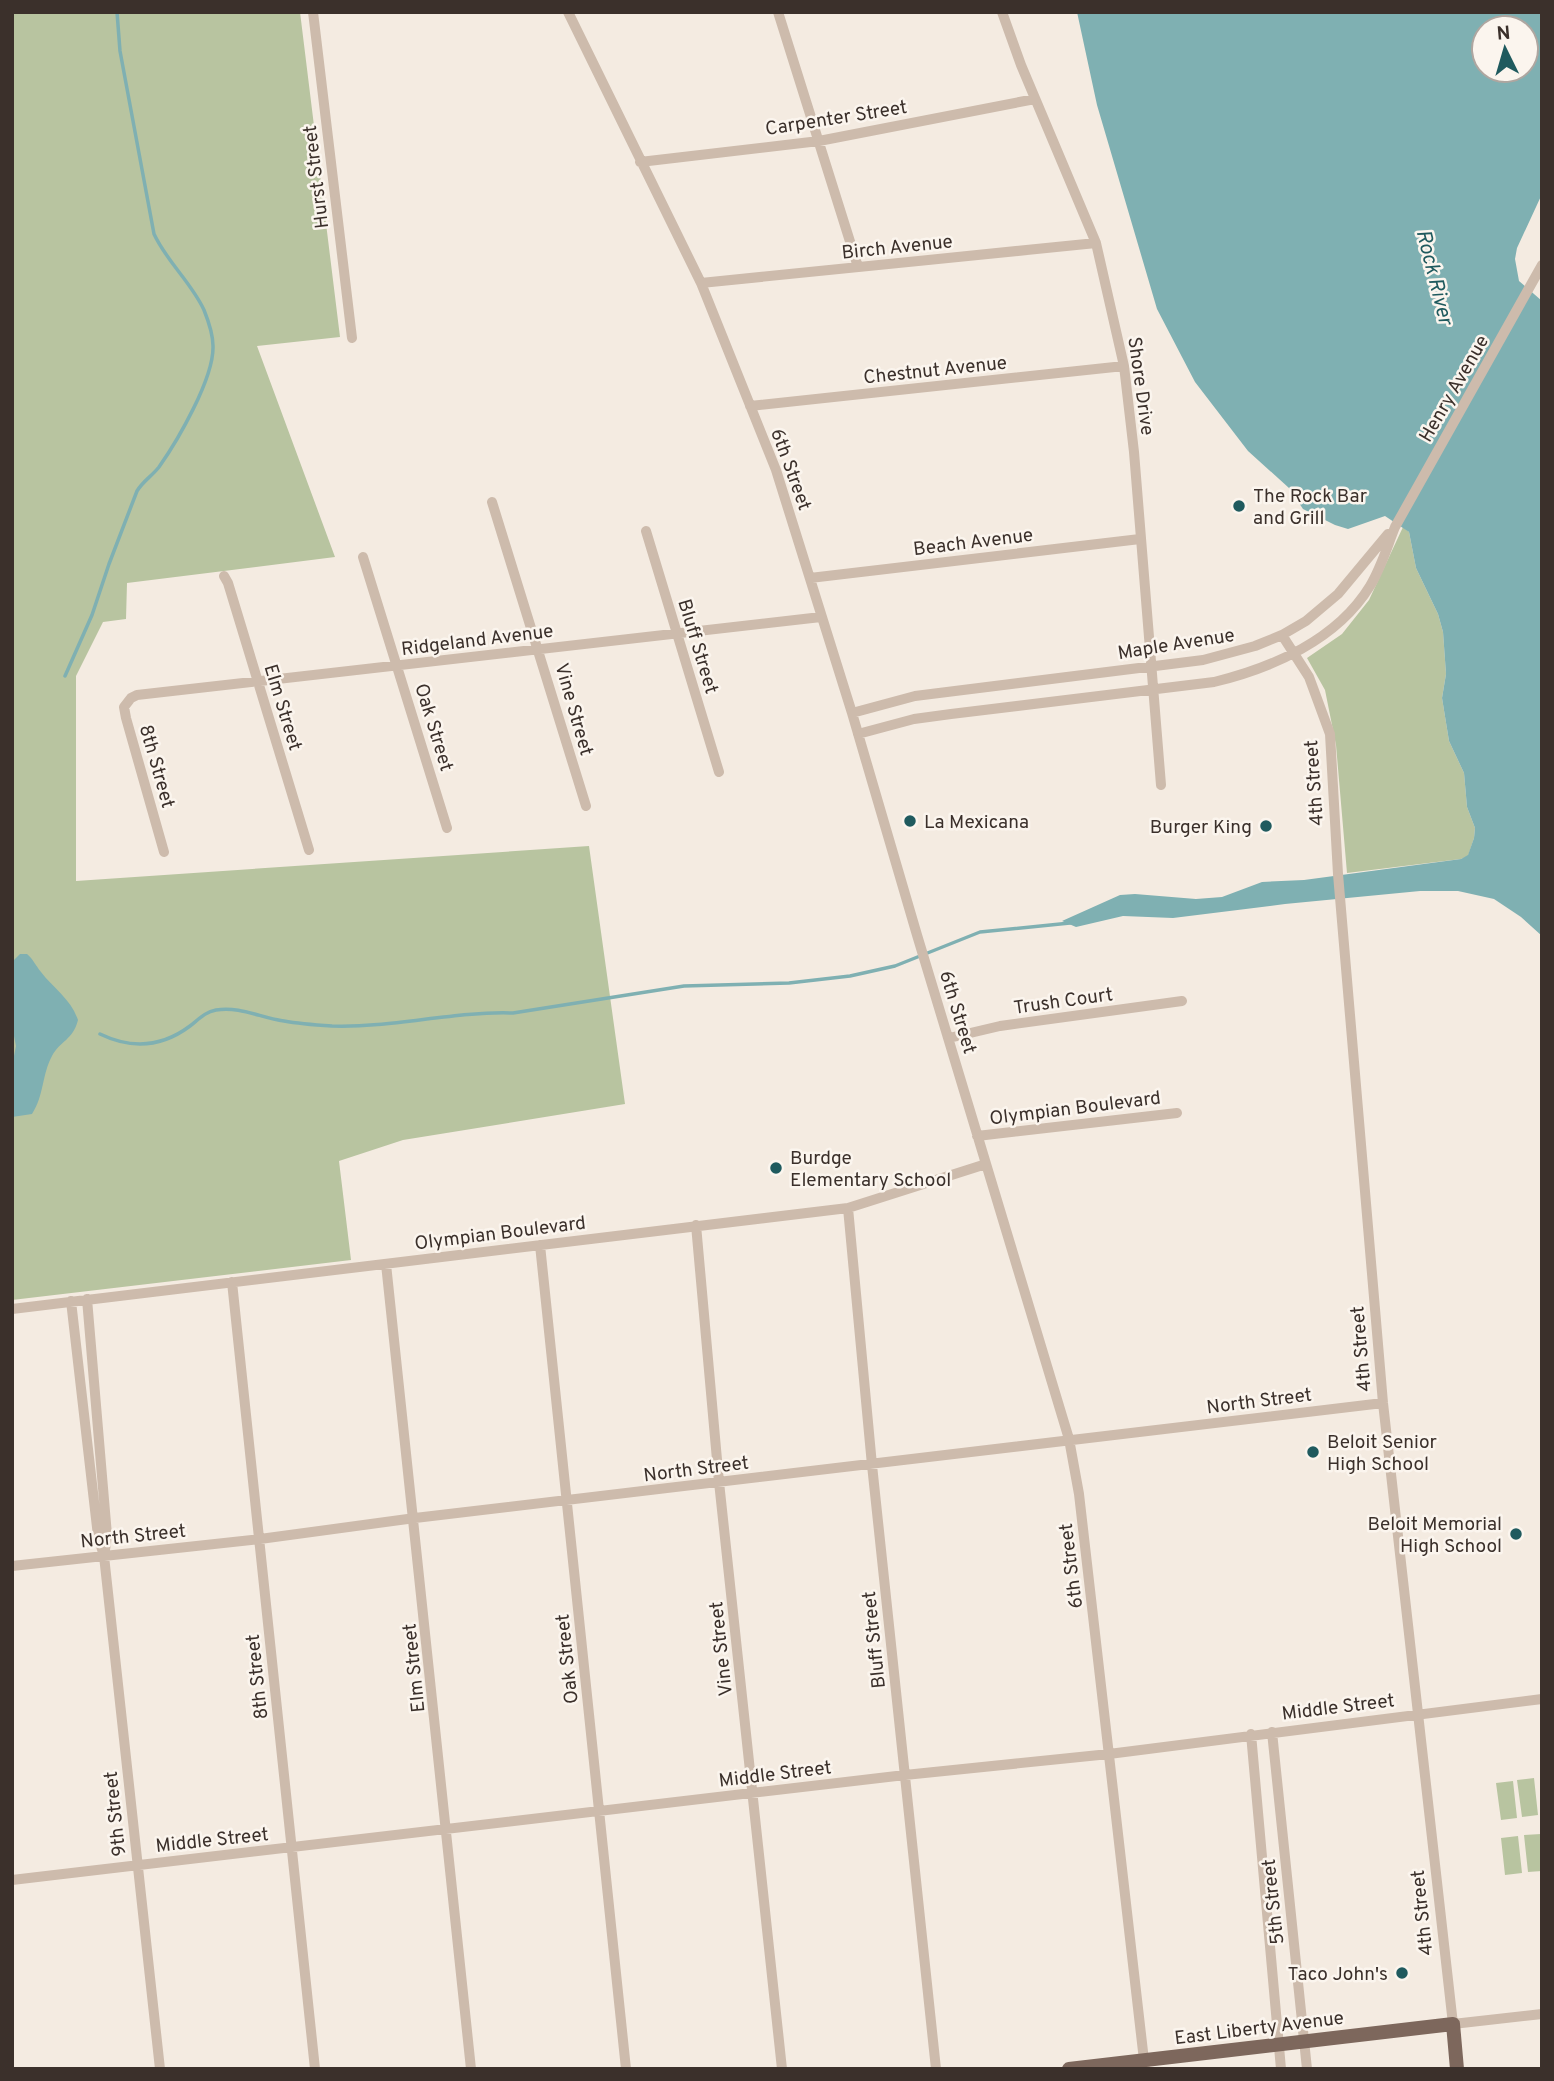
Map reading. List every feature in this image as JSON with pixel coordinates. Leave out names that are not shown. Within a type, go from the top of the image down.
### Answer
[{"type":"main road","name":"East Liberty Avenue","points":[[1069,2069],[1145,2064],[1279,2044],[1453,2024]]},
{"type":"main road","name":"4th Street","points":[[1453,2024],[1457,2069]]},
{"type":"street","name":"Hurst Street","points":[[313,12],[352,338]]},
{"type":"street","name":"6th Street","points":[[568,12],[701,283],[776,470],[852,713],[1069,1439],[1079,1494],[1145,2064]]},
{"type":"street","points":[[778,12],[858,267]]},
{"type":"street","name":"Shore Drive","points":[[1002,12],[1035,99],[1096,243],[1124,366],[1134,452],[1161,785]]},
{"type":"street","name":"Carpenter Street","points":[[640,162],[819,141],[1035,99]]},
{"type":"street","name":"Birch Avenue","points":[[701,283],[1096,243]]},
{"type":"street","name":"Henry Avenue","points":[[1395,527],[1542,265]]},
{"type":"street","name":"Chestnut Avenue","points":[[750,406],[1124,366]]},
{"type":"street","name":"Vine Street","points":[[492,502],[586,806]]},
{"type":"street","name":"Maple Avenue","points":[[852,713],[915,696],[1223,656],[1282,635],[1306,621],[1338,594],[1395,527]]},
{"type":"street","name":"Maple Avenue","points":[[858,734],[939,715],[1214,682],[1238,676],[1292,653],[1330,632],[1369,588],[1381,566],[1395,527]]},
{"type":"street","name":"Bluff Street","points":[[646,531],[719,772]]},
{"type":"street","name":"Beach Avenue","points":[[810,578],[1140,539]]},
{"type":"street","name":"Oak Street","points":[[363,557],[447,828]]},
{"type":"street","name":"Elm Street","points":[[224,576],[309,850]]},
{"type":"street","name":"Ridgeland Avenue","points":[[137,695],[821,617]]},
{"type":"street","name":"4th Street","points":[[1282,635],[1309,677],[1330,734],[1338,874],[1383,1403],[1453,2024]]},
{"type":"street","name":"8th Street","points":[[137,695],[124,707],[164,852]]},
{"type":"street","name":"Trush Court","points":[[949,1038],[1000,1026],[1182,1001]]},
{"type":"street","name":"Olympian Boulevard","points":[[977,1136],[1177,1113]]},
{"type":"street","name":"Olympian Boulevard","points":[[12,1309],[848,1208],[986,1164]]},
{"type":"street","name":"Bluff Street","points":[[848,1208],[872,1465],[936,2069]]},
{"type":"street","name":"Vine Street","points":[[696,1226],[719,1482],[782,2069]]},
{"type":"street","name":"Oak Street","points":[[540,1245],[626,2069]]},
{"type":"street","name":"Elm Street","points":[[386,1264],[415,1518],[471,2069]]},
{"type":"street","name":"8th Street","points":[[232,1282],[315,2069]]},
{"type":"street","name":"9th Street","points":[[87,1299],[107,1535],[104,1556]]},
{"type":"street","name":"9th Street","points":[[71,1301],[98,1536],[104,1556],[160,2069]]},
{"type":"street","name":"North Street","points":[[12,1566],[260,1539],[415,1518],[1383,1403]]},
{"type":"street","name":"Middle Street","points":[[12,1880],[905,1775],[1109,1754],[1542,1699]]},
{"type":"street","name":"5th Street","points":[[1272,1732],[1307,2069]]},
{"type":"street","name":"5th Street","points":[[1251,1734],[1281,2069]]},
{"type":"street","points":[[1453,2024],[1542,2014]]},
{"type":"green space","points":[[12,12],[300,12],[340,337],[257,346],[335,557],[127,583],[126,619],[103,622],[76,676],[76,881],[589,846],[625,1104],[403,1140],[339,1161],[351,1260],[12,1300]]},
{"type":"green space","points":[[1403,527],[1409,532],[1416,568],[1438,614],[1443,632],[1446,674],[1442,698],[1449,741],[1464,773],[1467,807],[1475,828],[1474,838],[1468,856],[1461,859],[1347,873],[1336,745],[1325,690],[1307,658],[1342,634],[1369,600]]},
{"type":"green space","points":[[1534,1778],[1538,1815],[1522,1817],[1517,1780]]},
{"type":"green space","points":[[1513,1781],[1517,1818],[1501,1820],[1496,1783]]},
{"type":"green space","points":[[1541,1834],[1542,1871],[1528,1872],[1524,1835]]},
{"type":"green space","points":[[1518,1836],[1522,1873],[1505,1875],[1501,1838]]},
{"type":"water","name":"Rock River","points":[[1077,12],[1542,12],[1542,194],[1517,248],[1515,259],[1519,281],[1542,301],[1542,936],[1521,917],[1494,899],[1458,891],[1420,891],[1173,918],[1123,916],[1076,927],[1062,921],[1120,895],[1196,899],[1222,897],[1262,882],[1304,880],[1461,859],[1468,855],[1474,838],[1475,828],[1467,807],[1464,773],[1449,741],[1442,698],[1446,674],[1443,632],[1438,614],[1416,568],[1409,532],[1385,516],[1348,529],[1303,509],[1289,488],[1248,451],[1195,382],[1157,309],[1097,105]]},
{"type":"water","points":[[20,954],[27,954],[31,958],[67,1000],[78,1020],[73,1032],[52,1056],[32,1114],[12,1117],[12,1066],[16,1046],[12,1026],[12,962]]},
{"type":"waterway","points":[[65,676],[92,615],[137,491],[159,467],[176,441],[201,391],[212,359],[212,337],[204,310],[154,234],[120,51],[117,12]]},
{"type":"waterway","points":[[100,1034],[135,1044],[157,1042],[179,1033],[209,1012],[225,1009],[296,1023],[355,1026],[468,1014],[513,1013],[684,986],[789,983],[850,976],[895,966],[980,932],[1070,923]]},
{"type":"place","name":"The Rock Bar and Grill","points":[[1239,506]]},
{"type":"place","name":"La Mexicana","points":[[910,821]]},
{"type":"place","name":"Burger King","points":[[1266,826]]},
{"type":"place","name":"Burdge Elementary School","points":[[776,1168]]},
{"type":"place","name":"Beloit Senior High School","points":[[1313,1452]]},
{"type":"place","name":"Beloit Memorial High School","points":[[1516,1534]]},
{"type":"place","name":"Taco John's","points":[[1402,1973]]}]
